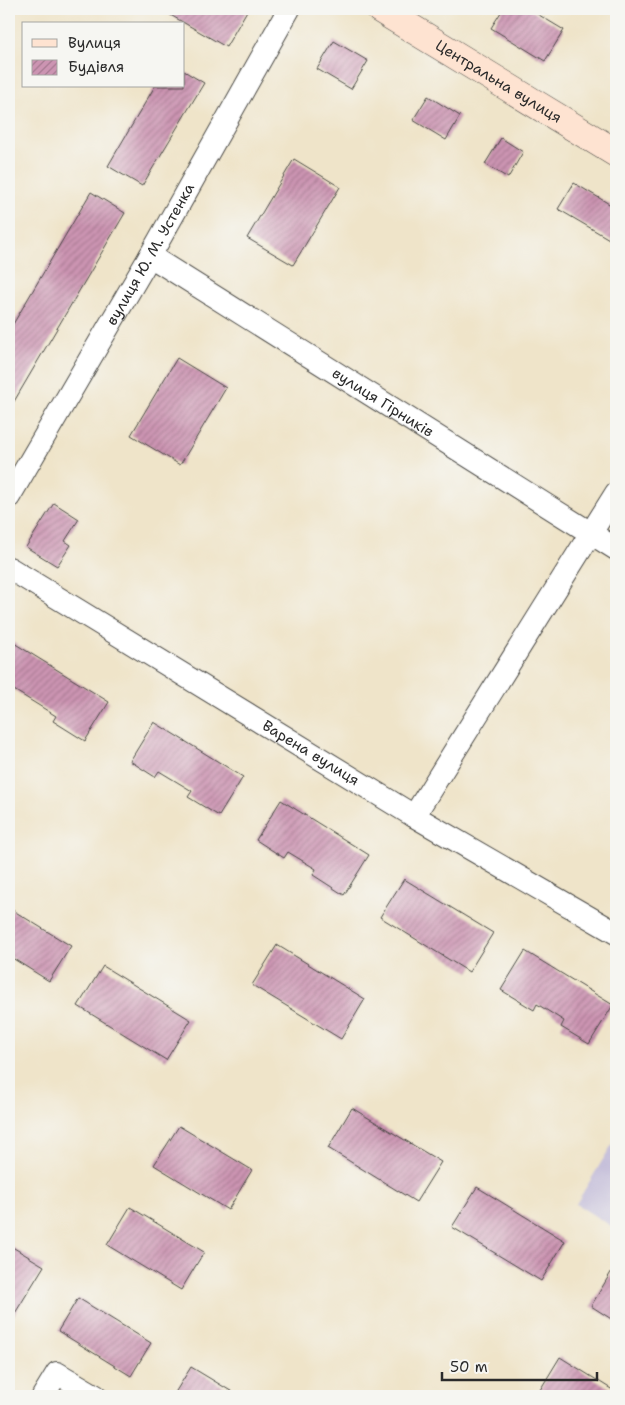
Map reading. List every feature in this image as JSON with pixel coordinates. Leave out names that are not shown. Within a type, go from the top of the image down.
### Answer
[{"type":"main road","name":"Центральна вулиця","points":[[380,9],[616,153]]},
{"type":"street","name":"вулиця Ю. М. Устенка","points":[[9,496],[150,256],[289,9]]},
{"type":"street","name":"вулиця Гірників","points":[[150,256],[616,549]]},
{"type":"street","points":[[414,816],[616,494]]},
{"type":"street","name":"Варена вулиця","points":[[9,568],[414,816],[616,933]]},
{"type":"street","points":[[44,1396],[57,1373],[96,1396]]},
{"type":"shaded area","points":[[616,1138],[616,1229],[576,1204]]},
{"type":"building","points":[[160,9],[248,9],[226,47]]},
{"type":"building","points":[[503,9],[529,9],[564,30],[545,61],[491,28]]},
{"type":"building","points":[[334,41],[368,61],[351,89],[317,69]]},
{"type":"building","points":[[185,72],[204,83],[142,186],[108,166],[154,88],[185,88]]},
{"type":"building","points":[[428,96],[460,116],[446,140],[413,120]]},
{"type":"building","points":[[501,138],[523,152],[508,178],[485,164]]},
{"type":"building","points":[[294,159],[340,187],[293,265],[247,238]]},
{"type":"building","points":[[574,183],[616,208],[616,243],[558,209]]},
{"type":"building","points":[[91,192],[125,213],[9,410],[9,331]]},
{"type":"building","points":[[177,358],[226,388],[180,465],[131,435]]},
{"type":"building","points":[[54,503],[79,519],[65,541],[71,545],[57,566],[26,547]]},
{"type":"building","points":[[9,640],[109,702],[85,741],[53,721],[56,716],[9,687]]},
{"type":"building","points":[[154,722],[243,777],[219,816],[188,797],[192,791],[159,771],[155,777],[130,761]]},
{"type":"building","points":[[281,800],[369,855],[344,895],[313,875],[316,869],[288,852],[284,858],[256,840]]},
{"type":"building","points":[[404,879],[493,933],[469,972],[380,917]]},
{"type":"building","points":[[9,908],[71,946],[49,981],[9,956]]},
{"type":"building","points":[[277,945],[365,999],[341,1039],[252,985]]},
{"type":"building","points":[[525,951],[613,1005],[589,1044],[561,1027],[564,1021],[537,1004],[534,1010],[501,990]]},
{"type":"building","points":[[103,966],[191,1020],[166,1060],[78,1006]]},
{"type":"building","points":[[352,1108],[441,1162],[416,1202],[328,1148]]},
{"type":"building","points":[[179,1126],[252,1170],[228,1210],[154,1165]]},
{"type":"building","points":[[477,1187],[565,1241],[541,1281],[452,1227]]},
{"type":"building","points":[[130,1207],[204,1252],[181,1290],[107,1245]]},
{"type":"building","points":[[9,1245],[44,1266],[9,1323]]},
{"type":"building","points":[[616,1264],[616,1322],[591,1306]]},
{"type":"building","points":[[78,1298],[151,1343],[131,1376],[58,1331]]},
{"type":"building","points":[[560,1357],[616,1392],[616,1396],[549,1396],[540,1390]]},
{"type":"building","points":[[191,1367],[239,1396],[173,1396]]}]
